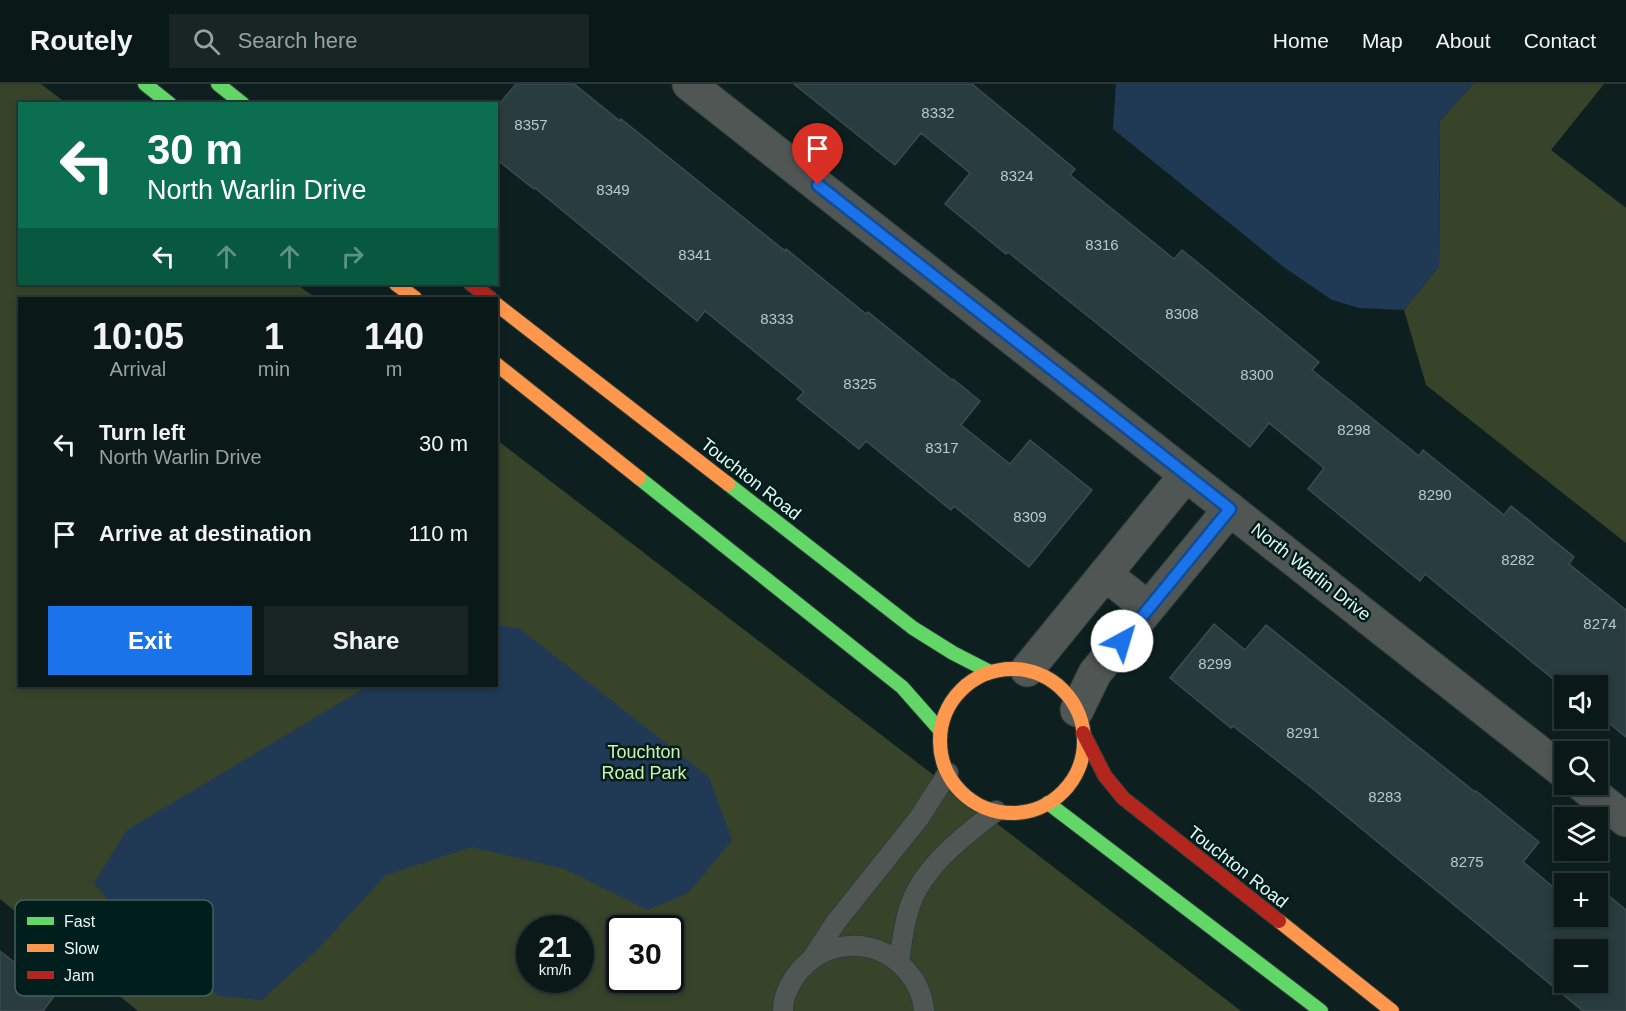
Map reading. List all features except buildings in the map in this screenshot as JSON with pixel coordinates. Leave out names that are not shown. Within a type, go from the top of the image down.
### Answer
[{"type":"street","points":[[146,84],[168,102]]},
{"type":"street","points":[[218,84],[240,102]]},
{"type":"street","name":"North Warlin Drive","points":[[689,84],[1554,764]]},
{"type":"street","points":[[397,285],[414,297]]},
{"type":"street","points":[[472,285],[489,297]]},
{"type":"street","name":"Touchton Road","points":[[498,306],[913,628],[952,653],[990,672]]},
{"type":"street","points":[[498,366],[902,687],[940,730]]},
{"type":"street","points":[[1027,670],[1186,475]]},
{"type":"street","points":[[1080,722],[1095,673],[1230,509]]},
{"type":"street","points":[[1105,574],[1148,608]]},
{"type":"street","name":"Touchton Road","points":[[1080,722],[1083,754],[1076,774],[1064,791],[1048,803],[1023,812],[996,812],[971,801],[952,782],[941,757],[940,730],[949,705],[966,684],[990,672],[1008,668],[1043,675],[1069,696],[1105,776],[1123,798],[1392,1011]]},
{"type":"street","points":[[1595,795],[1626,820]]},
{"type":"street","points":[[1048,803],[1321,1011]]},
{"type":"lane","points":[[783,1011],[785,996],[796,974],[813,957],[836,922],[919,818],[948,773]]},
{"type":"lane","points":[[899,962],[904,926],[911,902],[922,882],[954,844],[996,812]]},
{"type":"lane","points":[[813,957],[834,948],[857,945],[879,950],[899,962],[915,980],[923,1001],[924,1011]]},
{"type":"green space","name":"Touchton Road Park","points":[[0,84],[41,84],[65,102],[18,102],[18,285],[297,285],[315,297],[18,297],[18,687],[498,687],[498,441],[1241,1011],[138,1011],[120,996],[213,996],[213,900],[15,900],[15,911],[0,899]]},
{"type":"green space","points":[[1473,84],[1604,84],[1551,150],[1626,208],[1626,543],[1426,385],[1404,310],[1439,266],[1440,121]]},
{"type":"water","points":[[1116,84],[1473,84],[1440,121],[1439,266],[1404,310],[1359,308],[1332,300],[1285,268],[1113,129]]},
{"type":"water","points":[[498,625],[519,628],[709,777],[732,840],[688,893],[648,910],[565,869],[472,847],[386,875],[319,948],[262,1000],[219,996],[213,991],[213,900],[108,900],[94,883],[127,830],[366,687],[498,687]]},
{"type":"traffic: fast","points":[[145,84],[168,102]]},
{"type":"traffic: fast","points":[[218,84],[240,102]]},
{"type":"traffic: fast","points":[[639,478],[902,687],[940,730]]},
{"type":"traffic: fast","points":[[728,484],[913,628],[953,653],[990,672]]},
{"type":"traffic: fast","points":[[1048,803],[1321,1011]]},
{"type":"traffic: slow","points":[[397,285],[414,297]]},
{"type":"traffic: slow","points":[[498,306],[728,484]]},
{"type":"traffic: slow","points":[[498,366],[639,478]]},
{"type":"traffic: slow","points":[[1012,669],[1039,675],[1052,681],[1063,690],[1072,701],[1078,714],[1084,741],[1078,768],[1072,781],[1063,792],[1052,801],[1039,807],[1012,813],[985,807],[972,801],[961,792],[952,781],[946,768],[940,741],[946,714],[952,701],[961,690],[972,681],[985,675],[1012,669]]},
{"type":"traffic: slow","points":[[1279,921],[1392,1011]]},
{"type":"traffic: jam","points":[[472,285],[489,297]]},
{"type":"traffic: jam","points":[[1083,733],[1105,776],[1123,798],[1279,921]]},
{"type":"route","points":[[818,185],[1230,509],[1122,641]]}]
